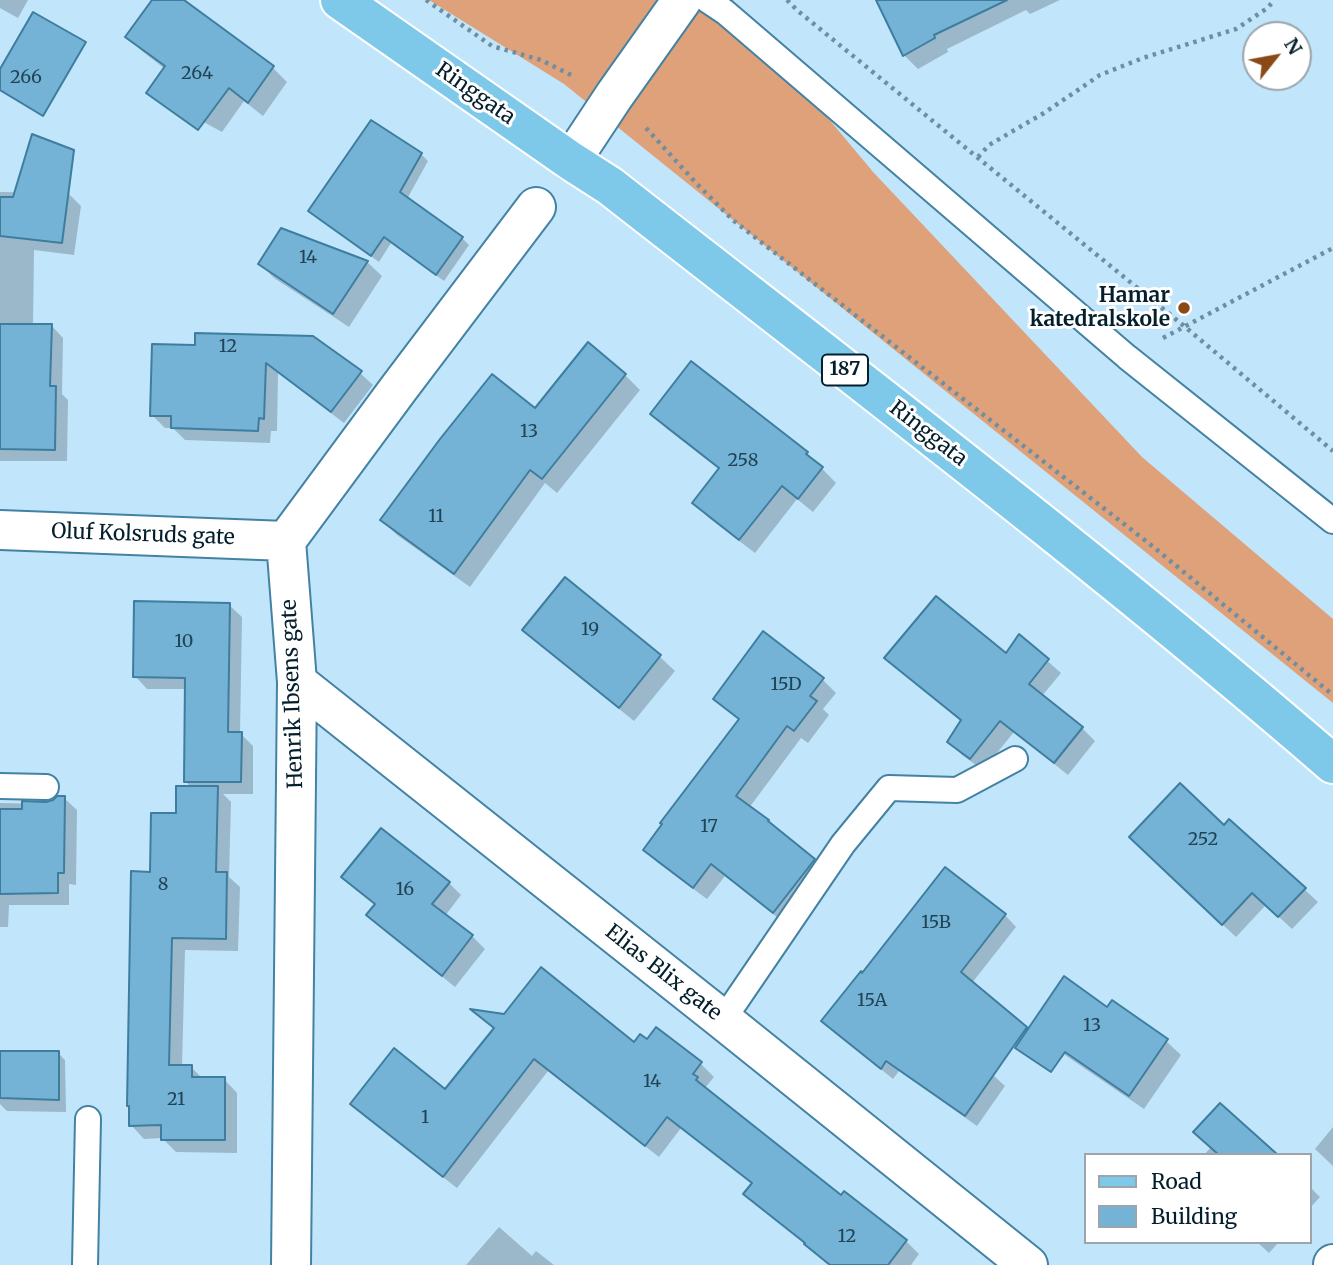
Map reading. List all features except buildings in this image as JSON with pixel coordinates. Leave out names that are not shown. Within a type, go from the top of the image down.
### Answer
[{"type":"main road","name":"Ringgata","points":[[340,0],[570,161],[610,186],[1030,514],[1259,700],[1333,764]]},
{"type":"street","points":[[570,161],[682,0]]},
{"type":"street","points":[[286,541],[536,206]]},
{"type":"street","name":"Oluf Kolsruds gate","points":[[0,530],[286,541]]},
{"type":"street","name":"Henrik Ibsens gate","points":[[286,541],[297,682],[291,1265]]},
{"type":"street","name":"Elias Blix gate","points":[[297,682],[723,1020],[1011,1260]]},
{"type":"lane","points":[[707,0],[725,12],[1127,356],[1333,522]]},
{"type":"lane","points":[[723,1020],[843,844],[889,788],[957,790],[1015,759]]},
{"type":"lane","points":[[0,786],[46,787]]},
{"type":"lane","points":[[85,1265],[88,1119]]},
{"type":"path","points":[[426,0],[492,46],[541,60],[578,79]]},
{"type":"path","points":[[787,0],[798,12],[1333,451]]},
{"type":"path","points":[[978,157],[989,145],[1044,113],[1100,75],[1143,58],[1236,29],[1275,0]]},
{"type":"path","points":[[640,123],[734,220],[1152,545],[1333,695]]},
{"type":"path","points":[[1127,356],[1333,248]]},
{"type":"shaded area","points":[[429,0],[729,0],[874,173],[1142,457],[1333,619],[1333,703],[564,84]]},
{"type":"place","name":"Hamar katedralskole","points":[[1184,308]]}]
